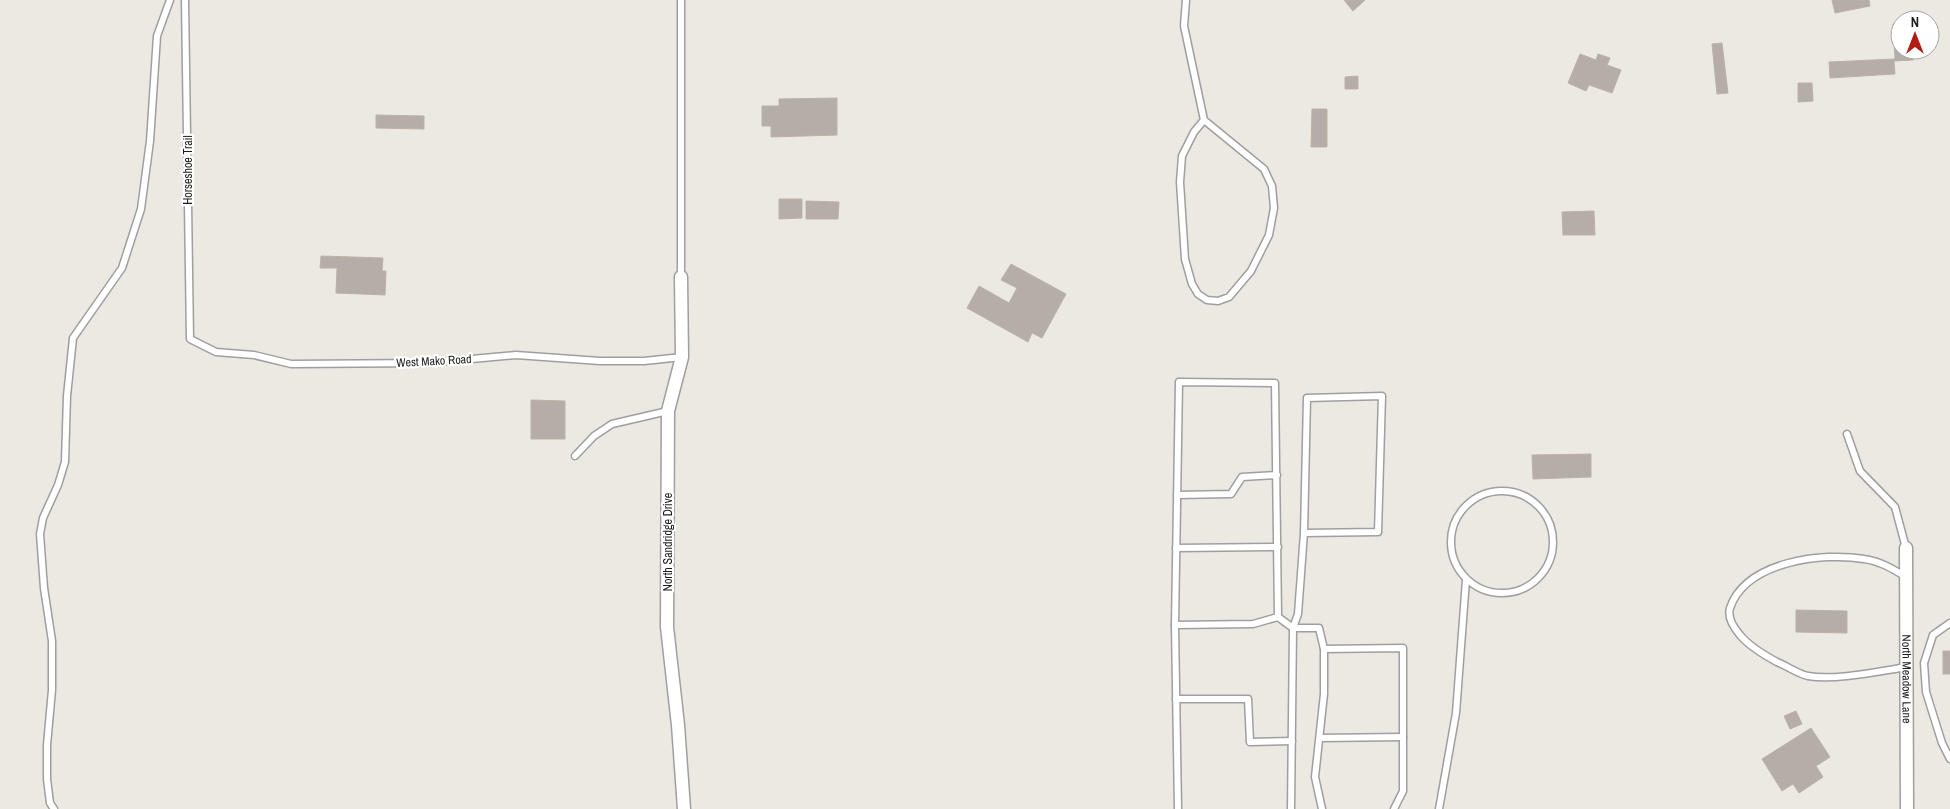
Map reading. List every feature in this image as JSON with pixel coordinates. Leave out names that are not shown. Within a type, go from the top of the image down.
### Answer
[{"type":"street","name":"North Sandridge Drive","points":[[681,277],[682,357],[668,411],[667,627],[678,725],[684,809]]},
{"type":"street","name":"North Meadow Lane","points":[[1906,548],[1907,809]]},
{"type":"lane","points":[[54,809],[50,803],[47,779],[47,745],[52,690],[52,641],[44,588],[40,534],[43,518],[58,485],[65,462],[67,396],[73,338],[122,268],[141,209],[150,141],[157,36],[170,0]]},
{"type":"lane","name":"Horseshoe Trail","points":[[185,0],[190,339]]},
{"type":"lane","points":[[681,0],[681,277]]},
{"type":"lane","points":[[1186,0],[1184,26],[1204,120],[1264,169],[1272,186],[1274,208],[1269,235],[1251,271],[1229,298],[1218,301],[1207,300],[1198,294],[1192,284],[1185,258],[1180,182],[1182,156],[1194,132],[1204,120]]},
{"type":"lane","name":"West Mako Road","points":[[190,339],[216,352],[254,355],[291,364],[428,362],[516,355],[600,361],[644,361],[682,357]]},
{"type":"lane","points":[[1178,809],[1175,625],[1179,382],[1275,383],[1278,617]]},
{"type":"lane","points":[[1291,809],[1293,628],[1298,614],[1304,533],[1307,398],[1382,396],[1378,532],[1304,533]]},
{"type":"lane","points":[[575,456],[594,436],[612,424],[668,411]]},
{"type":"lane","points":[[1847,434],[1860,471],[1894,507],[1906,548]]},
{"type":"lane","points":[[1177,495],[1231,494],[1242,477],[1276,475]]},
{"type":"lane","points":[[1440,809],[1456,713],[1466,580],[1453,557],[1450,541],[1453,525],[1461,511],[1473,500],[1488,493],[1504,491],[1520,494],[1534,502],[1546,515],[1552,531],[1553,549],[1548,566],[1537,580],[1522,589],[1505,593],[1488,591],[1466,580]]},
{"type":"lane","points":[[1176,548],[1278,547]]},
{"type":"lane","points":[[1906,577],[1882,564],[1864,559],[1823,558],[1792,562],[1768,569],[1742,588],[1730,609],[1732,624],[1743,639],[1766,657],[1808,676],[1840,676],[1907,667]]},
{"type":"lane","points":[[1278,617],[1293,628],[1319,628],[1324,649],[1324,694],[1315,777],[1322,809]]},
{"type":"lane","points":[[1175,625],[1252,624],[1278,617]]},
{"type":"lane","points":[[1950,623],[1933,635],[1924,663],[1926,692],[1942,744],[1950,759]]},
{"type":"lane","points":[[1324,649],[1403,648],[1402,791],[1394,809]]},
{"type":"lane","points":[[1176,699],[1248,699],[1250,742],[1292,741]]},
{"type":"lane","points":[[1320,738],[1403,737]]},
{"type":"building","points":[[1344,0],[1365,0],[1353,11]]},
{"type":"building","points":[[1832,0],[1869,0],[1870,6],[1835,13]]},
{"type":"building","points":[[1722,43],[1728,93],[1717,94],[1712,44]]},
{"type":"building","points":[[1580,54],[1596,60],[1598,54],[1610,58],[1607,65],[1621,70],[1612,93],[1589,85],[1586,91],[1568,83]]},
{"type":"building","points":[[1913,60],[1894,61],[1895,74],[1830,78],[1829,62]]},
{"type":"building","points":[[1358,76],[1358,89],[1345,89],[1345,77]]},
{"type":"building","points":[[1798,83],[1812,83],[1813,101],[1798,102]]},
{"type":"building","points":[[837,98],[837,135],[771,137],[771,126],[762,126],[762,106],[779,106],[779,99]]},
{"type":"building","points":[[1312,109],[1327,109],[1327,147],[1311,147]]},
{"type":"building","points":[[376,115],[424,116],[424,129],[376,128]]},
{"type":"building","points":[[779,199],[802,199],[802,218],[779,219]]},
{"type":"building","points":[[806,201],[839,202],[838,219],[806,219]]},
{"type":"building","points":[[1594,211],[1595,235],[1563,235],[1562,212]]},
{"type":"building","points":[[321,256],[383,258],[382,271],[386,271],[385,295],[336,293],[337,268],[320,268]]},
{"type":"building","points":[[1011,264],[1066,294],[1042,338],[1032,333],[1028,342],[967,308],[979,286],[1009,303],[1017,288],[1001,280]]},
{"type":"building","points":[[531,400],[565,401],[565,439],[531,439]]},
{"type":"building","points":[[1591,454],[1591,477],[1533,479],[1532,455]]},
{"type":"building","points":[[1796,610],[1847,611],[1847,633],[1796,632]]},
{"type":"building","points":[[1943,651],[1950,651],[1950,674],[1943,674]]},
{"type":"building","points":[[1796,711],[1802,724],[1790,729],[1784,716]]},
{"type":"building","points":[[1811,728],[1830,757],[1816,766],[1823,777],[1799,793],[1793,784],[1782,791],[1762,759]]}]
